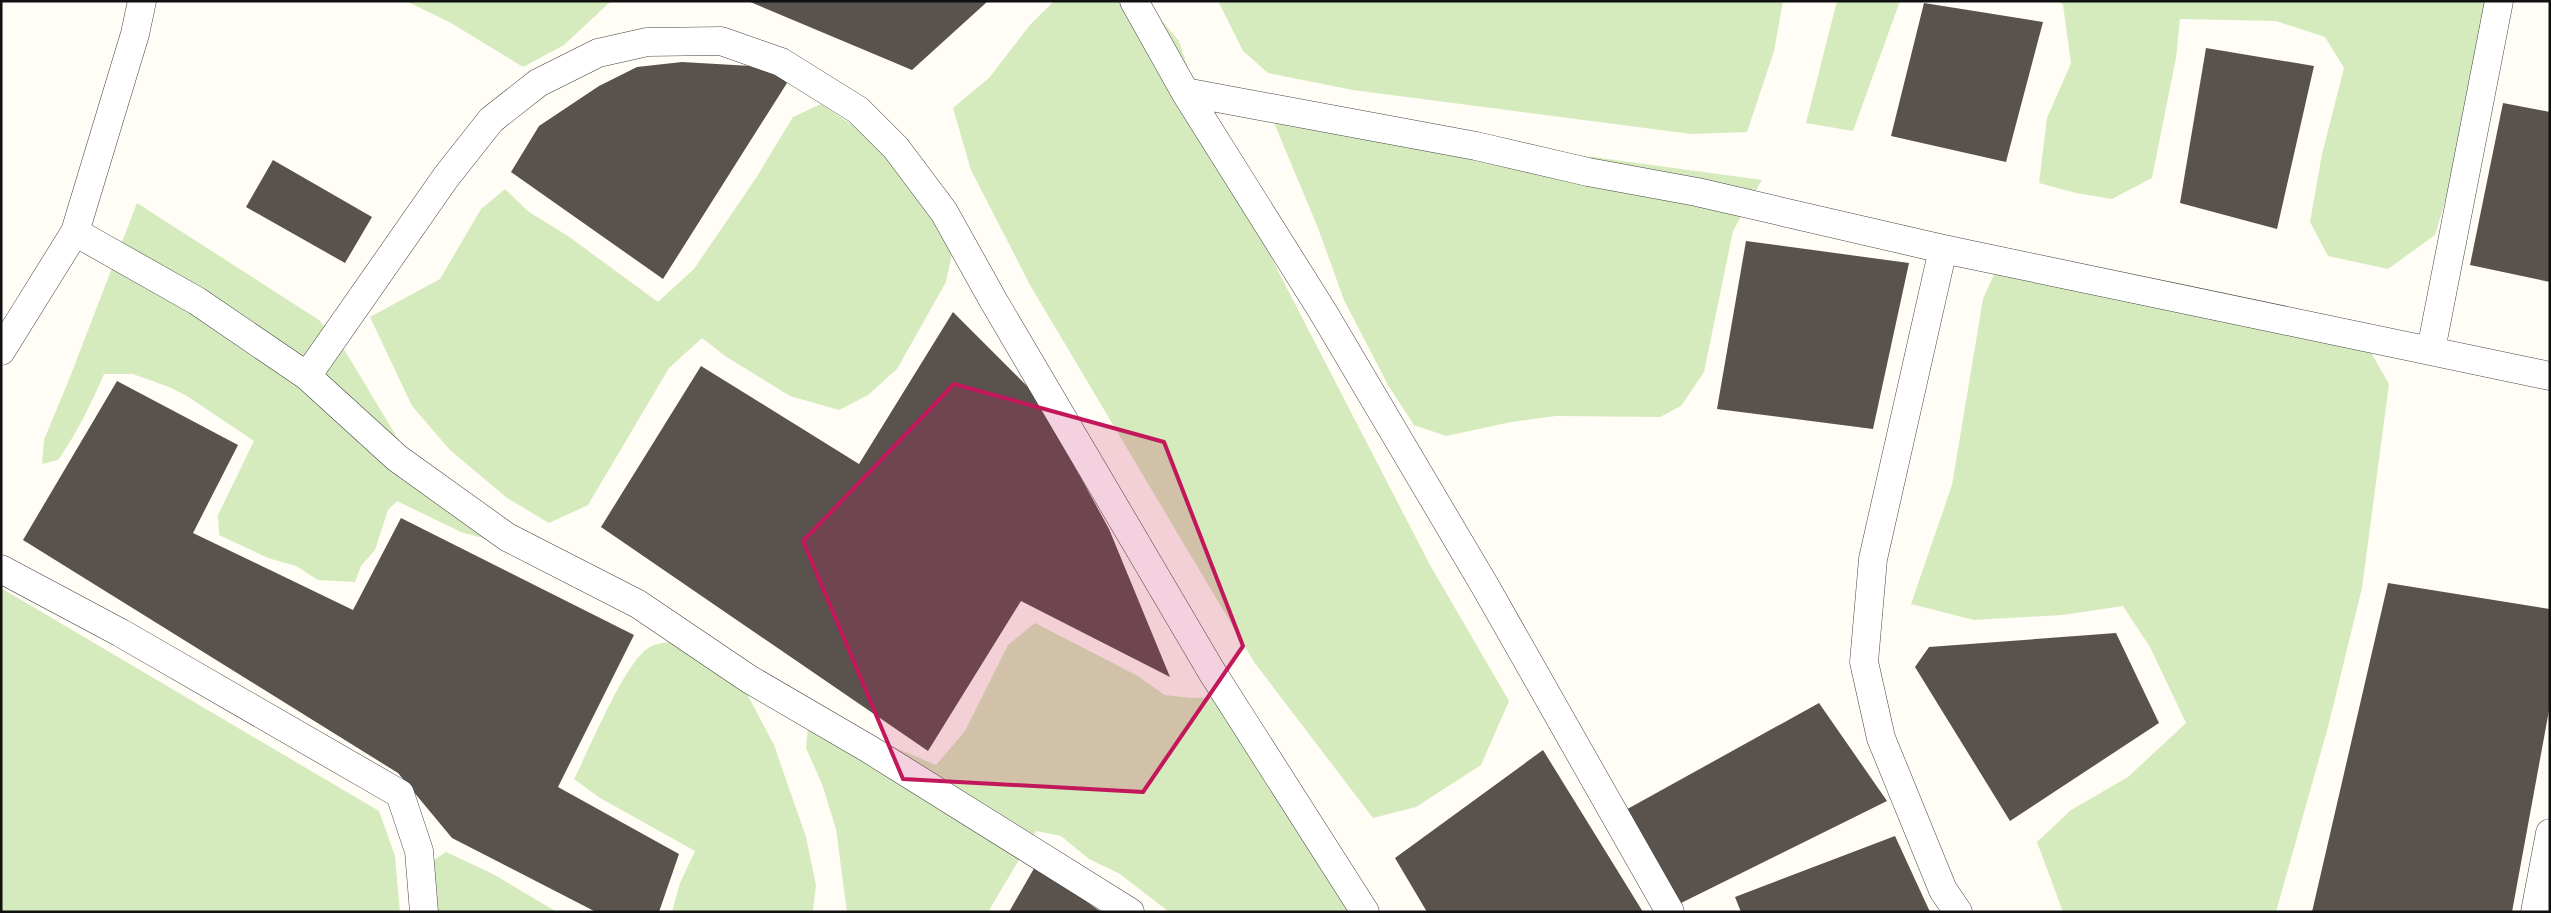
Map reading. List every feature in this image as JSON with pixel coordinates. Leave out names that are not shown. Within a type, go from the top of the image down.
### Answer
[{"type":"street","points":[[1,350],[75,232],[135,34],[142,1]]},
{"type":"street","points":[[1134,1],[1185,92],[1328,320],[1485,586],[1670,912]]},
{"type":"street","points":[[2431,350],[2499,1]]},
{"type":"street","points":[[307,376],[446,177],[485,127],[491,120],[538,83],[598,53],[647,42],[721,41],[781,62],[858,110],[896,148],[944,212],[993,300],[1212,672],[1366,912]]},
{"type":"street","points":[[1185,92],[1476,146],[1588,172],[1697,192],[1943,249],[2550,376]]},
{"type":"street","points":[[75,232],[197,301],[307,376],[397,458],[507,536],[638,604],[749,680],[869,749],[1130,912]]},
{"type":"street","points":[[1943,249],[1873,559],[1864,662],[1881,738],[1943,890],[1958,912]]},
{"type":"street","points":[[1,569],[154,652],[400,794],[419,851],[424,912]]},
{"type":"street","points":[[2535,912],[2550,833]]},
{"type":"highlighted area","points":[[954,384],[1164,442],[1243,646],[1143,792],[903,779],[803,541]]},
{"type":"green space","points":[[406,1],[615,1],[609,3],[564,45],[523,67],[451,23]]},
{"type":"green space","points":[[1054,1],[1145,1],[1179,41],[1195,90],[1278,271],[1430,565],[1509,701],[1481,765],[1416,807],[1373,818],[1254,662],[1030,285],[971,170],[953,108],[989,78],[1030,25]]},
{"type":"green space","points":[[1218,1],[1783,1],[1774,51],[1747,132],[1691,134],[1353,90],[1268,73],[1243,51]]},
{"type":"green space","points":[[1837,1],[1900,1],[1853,131],[1806,123]]},
{"type":"green space","points":[[2057,1],[2494,1],[2453,175],[2435,235],[2388,269],[2328,256],[2310,222],[2322,154],[2344,68],[2325,37],[2276,21],[2180,19],[2176,58],[2152,178],[2112,199],[2076,193],[2039,183],[2047,118],[2071,63],[2063,5]]},
{"type":"green space","points":[[821,104],[867,135],[912,170],[953,249],[946,282],[897,369],[868,395],[839,410],[790,396],[725,356],[702,338],[669,368],[588,505],[549,523],[507,498],[450,450],[412,406],[370,317],[440,279],[481,209],[505,189],[529,212],[568,236],[658,302],[694,269],[756,178],[793,117]]},
{"type":"green space","points":[[1272,118],[1586,156],[1762,180],[1733,231],[1704,372],[1681,406],[1660,417],[1556,416],[1511,422],[1446,436],[1414,425],[1388,385],[1344,300],[1318,228]]},
{"type":"green space","points":[[137,203],[319,320],[344,349],[410,459],[539,554],[461,532],[397,501],[388,510],[375,550],[361,566],[355,582],[318,580],[296,566],[268,558],[219,535],[218,515],[254,441],[187,396],[169,387],[133,374],[104,374],[83,418],[58,460],[42,464],[44,440]]},
{"type":"green space","points":[[2004,252],[2179,283],[2302,310],[2362,337],[2389,384],[2362,588],[2328,727],[2276,912],[2063,912],[2037,842],[2071,810],[2128,777],[2186,723],[2150,647],[2123,606],[2062,615],[1974,620],[1911,604],[1952,485],[1983,299]]},
{"type":"green space","points":[[1,588],[379,811],[395,856],[400,912],[1,912]]},
{"type":"green space","points":[[1035,623],[1136,675],[1165,695],[1191,698],[1222,697],[1373,912],[1169,912],[1120,874],[1089,859],[1061,836],[1036,831],[988,912],[847,912],[836,829],[822,784],[806,748],[809,717],[875,739],[936,765],[965,731],[1008,645]]},
{"type":"green space","points":[[669,642],[696,644],[737,675],[774,745],[806,837],[816,885],[813,912],[672,912],[680,883],[695,851],[600,798],[574,779],[608,707],[630,669],[640,655],[650,647]]},
{"type":"green space","points":[[446,852],[493,874],[557,912],[435,912],[432,874],[434,860]]},
{"type":"building","points":[[748,1],[988,1],[912,70]]},
{"type":"building","points":[[1924,3],[2043,22],[2006,162],[1891,136]]},
{"type":"building","points":[[2206,48],[2314,66],[2277,229],[2180,203]]},
{"type":"building","points":[[682,62],[770,67],[787,83],[663,279],[511,172],[539,126],[599,86],[637,67]]},
{"type":"building","points":[[2503,103],[2550,112],[2550,282],[2470,265]]},
{"type":"building","points":[[273,160],[372,217],[345,263],[246,207]]},
{"type":"building","points":[[1746,241],[1909,263],[1873,429],[1717,409]]},
{"type":"building","points":[[953,312],[1035,394],[1109,529],[1170,677],[1021,601],[928,751],[601,527],[701,366],[859,464]]},
{"type":"building","points":[[117,381],[238,445],[193,533],[353,610],[401,518],[634,635],[558,787],[679,854],[659,912],[596,912],[452,838],[398,773],[23,540]]},
{"type":"building","points":[[2388,583],[2550,609],[2550,705],[2512,912],[2312,912]]},
{"type":"building","points":[[2116,633],[2159,723],[2010,821],[1915,667],[1929,647]]},
{"type":"building","points":[[1819,703],[1887,801],[1675,906],[1622,812]]},
{"type":"building","points":[[1543,750],[1643,912],[1427,912],[1395,858]]},
{"type":"building","points":[[1895,836],[1930,912],[1741,912],[1735,897]]},
{"type":"building","points":[[1036,865],[1101,912],[1009,912]]}]
